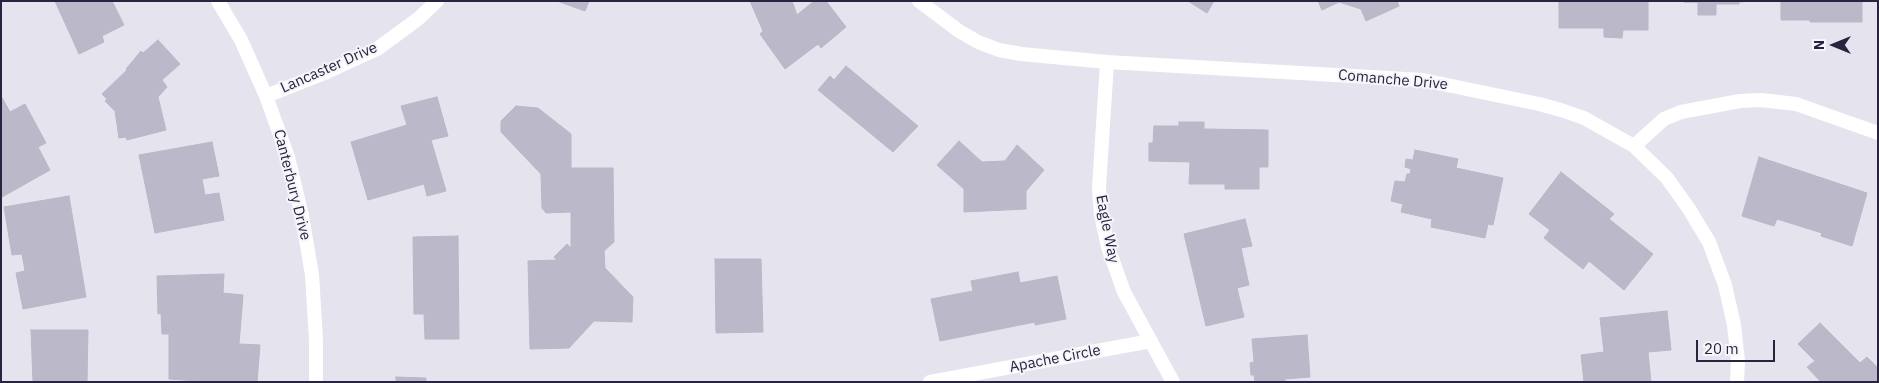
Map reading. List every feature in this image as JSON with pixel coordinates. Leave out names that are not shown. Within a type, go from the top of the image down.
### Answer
[{"type":"street","name":"Canterbury Drive","points":[[218,1],[241,40],[266,96],[288,157],[302,216],[312,275],[316,339],[316,382]]},
{"type":"street","name":"Lancaster Drive","points":[[266,96],[327,72],[377,49],[418,19],[437,1]]},
{"type":"street","name":"Comanche Drive","points":[[919,1],[959,31],[999,50],[1042,57],[1107,62],[1423,80],[1561,110],[1584,118],[1634,146],[1667,178],[1709,242],[1725,285],[1734,325],[1738,361],[1737,382]]},
{"type":"street","name":"Eagle Way","points":[[1107,62],[1099,160],[1101,215],[1115,271],[1124,292],[1173,382]]},
{"type":"street","points":[[1634,146],[1664,119],[1681,112],[1740,101],[1761,100],[1796,104],[1878,133]]},
{"type":"street","name":"Apache Circle","points":[[930,382],[1151,341]]},
{"type":"building","points":[[55,1],[112,1],[124,25],[102,36],[104,42],[79,54]]},
{"type":"building","points":[[557,1],[589,1],[585,11]]},
{"type":"building","points":[[750,1],[792,1],[797,15],[814,1],[826,1],[846,27],[821,48],[818,44],[785,69],[760,34],[763,31]]},
{"type":"building","points":[[1188,1],[1214,1],[1207,13]]},
{"type":"building","points":[[1318,1],[1397,1],[1399,6],[1366,21],[1361,9],[1339,2],[1322,10]]},
{"type":"building","points":[[1559,1],[1648,1],[1648,30],[1623,30],[1622,38],[1604,37],[1604,28],[1559,28]]},
{"type":"building","points":[[1757,1],[1739,2],[1739,4],[1716,4],[1716,15],[1698,15],[1698,2],[1684,2]]},
{"type":"building","points":[[1781,1],[1862,1],[1862,22],[1781,20]]},
{"type":"building","points":[[158,40],[180,64],[162,80],[167,87],[158,97],[166,130],[127,140],[126,137],[119,138],[115,111],[105,101],[107,99],[102,94],[127,70],[141,51],[143,53]]},
{"type":"building","points":[[846,66],[918,126],[893,152],[818,90],[830,76],[834,80]]},
{"type":"building","points":[[1,96],[10,112],[25,104],[46,143],[38,147],[50,170],[2,197]]},
{"type":"building","points":[[437,97],[448,136],[431,140],[446,191],[427,196],[424,184],[368,200],[351,142],[407,125],[401,106]]},
{"type":"building","points":[[516,106],[538,108],[571,134],[571,168],[613,168],[614,242],[604,251],[605,268],[633,297],[632,322],[594,321],[569,348],[530,349],[528,261],[557,260],[554,257],[567,244],[571,248],[571,212],[546,213],[542,208],[541,174],[501,132],[501,121]]},
{"type":"building","points":[[1179,122],[1204,122],[1204,129],[1268,130],[1268,167],[1259,167],[1259,189],[1225,189],[1225,184],[1189,184],[1190,162],[1149,161],[1149,143],[1153,143],[1154,126],[1179,126]]},
{"type":"building","points":[[959,141],[982,162],[1005,161],[1017,145],[1044,170],[1026,191],[1026,209],[964,212],[964,189],[937,165]]},
{"type":"building","points":[[212,142],[219,176],[202,179],[205,195],[219,193],[224,220],[155,233],[139,155]]},
{"type":"building","points":[[1415,150],[1458,159],[1456,168],[1503,178],[1493,225],[1488,224],[1485,238],[1431,227],[1432,219],[1401,212],[1403,204],[1391,201],[1395,181],[1405,182],[1407,174],[1410,174],[1411,169],[1405,167],[1406,159],[1413,160]]},
{"type":"building","points":[[1759,157],[1867,193],[1852,246],[1821,236],[1822,233],[1777,219],[1774,226],[1742,216]]},
{"type":"building","points":[[1561,172],[1614,214],[1609,219],[1653,254],[1624,290],[1589,261],[1583,269],[1544,238],[1550,230],[1529,214]]},
{"type":"building","points":[[69,196],[86,297],[23,309],[16,273],[25,271],[22,254],[12,255],[4,207]]},
{"type":"building","points":[[1245,219],[1252,246],[1241,248],[1249,285],[1237,288],[1244,317],[1206,326],[1184,234]]},
{"type":"building","points":[[458,236],[459,339],[425,339],[424,314],[414,314],[413,237]]},
{"type":"building","points":[[715,259],[761,259],[763,332],[716,333]]},
{"type":"building","points":[[1018,272],[1020,283],[1057,276],[1066,319],[1035,325],[1035,322],[940,341],[931,299],[973,291],[971,281]]},
{"type":"building","points":[[224,274],[223,293],[243,295],[239,344],[260,345],[257,382],[212,382],[169,379],[169,334],[162,334],[161,313],[158,314],[157,276]]},
{"type":"building","points":[[1667,311],[1671,350],[1648,352],[1651,382],[1584,382],[1581,355],[1604,352],[1600,318]]},
{"type":"building","points":[[1820,323],[1860,363],[1867,357],[1878,368],[1878,382],[1821,382],[1807,367],[1815,361],[1798,344]]},
{"type":"building","points":[[31,330],[88,330],[87,382],[33,382]]},
{"type":"building","points":[[1307,335],[1310,377],[1285,379],[1285,382],[1255,382],[1254,375],[1251,375],[1250,363],[1254,362],[1252,339]]},
{"type":"building","points":[[396,377],[426,378],[426,382],[396,382]]}]
